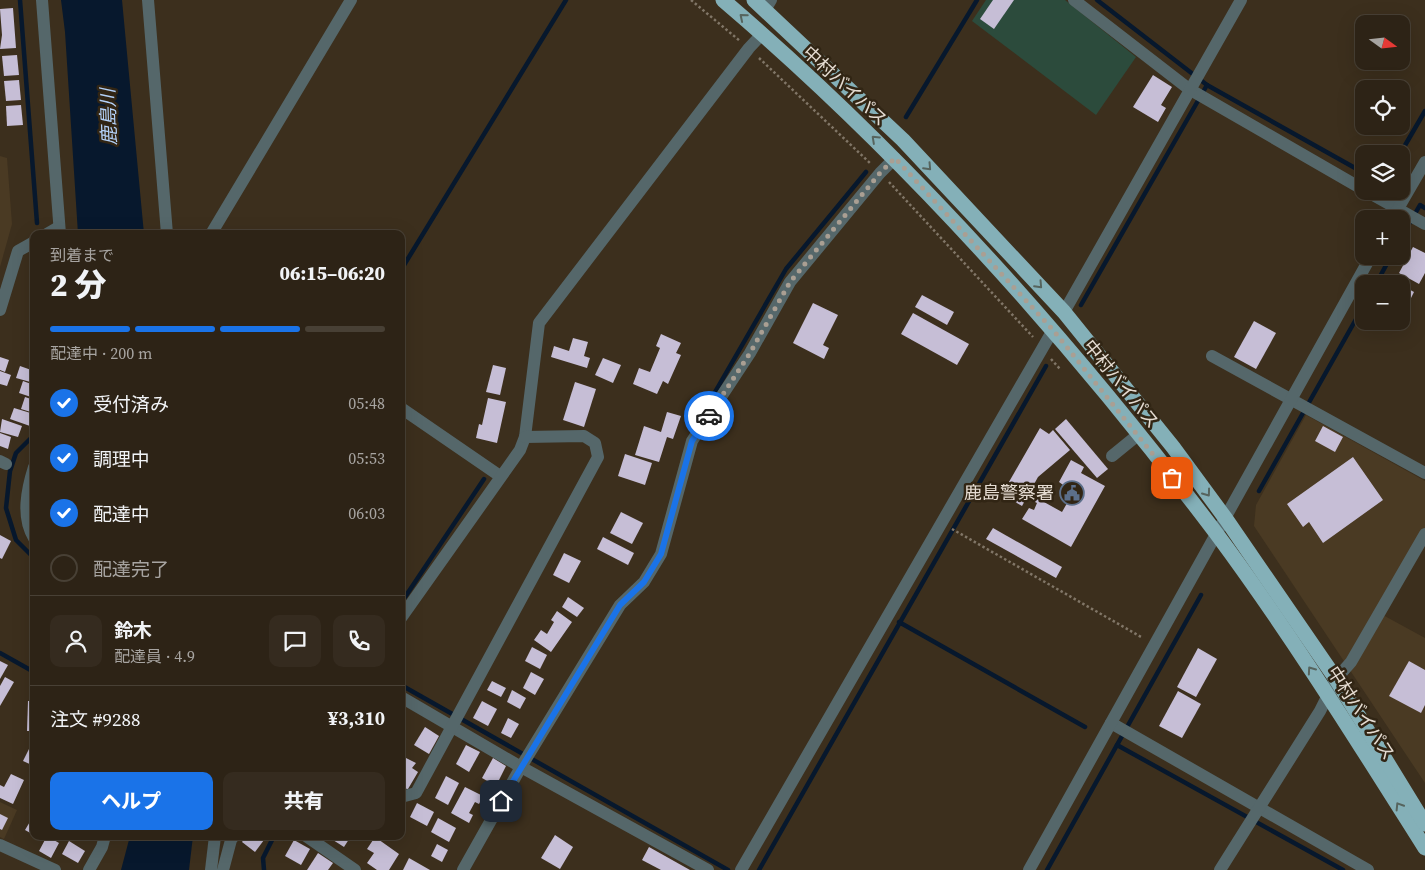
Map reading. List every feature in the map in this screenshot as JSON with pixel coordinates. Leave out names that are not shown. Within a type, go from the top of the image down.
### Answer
[{"type":"highway","name":"中村バイパス","points":[[723,0],[895,158],[1053,330],[1139,434],[1217,535],[1329,696],[1425,848]]},
{"type":"highway","name":"中村バイパス","points":[[763,3],[903,140],[1064,312],[1173,447],[1226,519],[1336,679],[1425,824]]},
{"type":"street","points":[[42,0],[59,230]]},
{"type":"street","points":[[148,0],[168,230]]},
{"type":"street","points":[[213,230],[349,4],[335,0]]},
{"type":"street","points":[[1074,0],[1188,89],[1355,185]]},
{"type":"street","points":[[1064,312],[1188,89],[1241,0]]},
{"type":"street","points":[[405,612],[520,450],[525,437],[539,323],[748,48],[762,34]]},
{"type":"street","points":[[463,870],[520,767],[620,605],[644,582],[661,554],[692,441],[750,353],[790,282],[880,173],[895,158]]},
{"type":"street","points":[[1401,210],[1425,162]]},
{"type":"street","points":[[1378,200],[1393,210]]},
{"type":"street","points":[[1410,218],[1422,223]]},
{"type":"street","points":[[0,310],[18,251],[30,244]]},
{"type":"street","points":[[1029,870],[1115,725],[1155,645],[1226,519],[1296,403],[1366,265]]},
{"type":"street","points":[[741,869],[1053,330]]},
{"type":"street","points":[[1212,356],[1425,473]]},
{"type":"street","points":[[405,411],[500,476]]},
{"type":"street","points":[[1112,456],[1139,434]]},
{"type":"street","points":[[405,796],[416,792],[598,457],[595,443],[584,436],[525,437]]},
{"type":"street","points":[[30,479],[28,486],[27,520],[30,528]]},
{"type":"street","points":[[1220,870],[1329,696],[1336,679],[1351,662],[1425,534]]},
{"type":"street","points":[[405,699],[520,767],[708,870]]},
{"type":"street","points":[[1115,725],[1368,870]]},
{"type":"street","points":[[90,870],[104,840]]},
{"type":"street","points":[[211,870],[215,840]]},
{"type":"street","points":[[222,870],[231,840]]},
{"type":"street","points":[[312,840],[354,870]]},
{"type":"street","points":[[0,845],[55,870]]},
{"type":"path","points":[[691,0],[748,48],[880,173],[1043,348],[1060,369]]},
{"type":"path","points":[[961,534],[1155,645]]},
{"type":"shaded area","points":[[0,156],[7,158],[12,224],[0,267]]},
{"type":"shaded area","points":[[1306,415],[1425,481],[1425,540],[1381,614],[1425,638],[1425,783],[1254,526],[1256,505]]},
{"type":"shaded area","points":[[0,802],[17,810],[4,839],[0,837]]},
{"type":"green space","points":[[986,0],[1065,0],[1136,57],[1096,115],[972,21]]},
{"type":"water","name":"鹿島川","points":[[61,0],[122,0],[144,230],[78,230],[65,32]]},
{"type":"water","points":[[129,840],[193,840],[189,870],[121,870]]},
{"type":"building","points":[[993,0],[1014,0],[994,29],[980,19]]},
{"type":"building","points":[[13,8],[16,48],[0,49],[2,35],[0,9]]},
{"type":"building","points":[[17,55],[19,75],[4,76],[2,56]]},
{"type":"building","points":[[1153,75],[1172,87],[1161,105],[1166,108],[1158,122],[1133,107]]},
{"type":"building","points":[[19,80],[21,100],[6,101],[4,81]]},
{"type":"building","points":[[21,105],[23,125],[7,126],[6,106]]},
{"type":"building","points":[[1413,247],[1425,253],[1425,273],[1419,284],[1410,279],[1410,275],[1399,273],[1403,265],[1410,265],[1410,253]]},
{"type":"building","points":[[1410,290],[1414,292],[1410,300]]},
{"type":"building","points":[[922,295],[954,312],[947,325],[915,307]]},
{"type":"building","points":[[813,303],[838,315],[823,345],[829,348],[824,359],[793,343]]},
{"type":"building","points":[[913,313],[969,344],[957,365],[901,334]]},
{"type":"building","points":[[1254,321],[1276,333],[1256,369],[1234,357]]},
{"type":"building","points":[[661,334],[681,343],[676,353],[681,355],[668,384],[663,381],[657,394],[633,384],[639,368],[650,372],[660,348],[656,346]]},
{"type":"building","points":[[573,338],[588,342],[584,356],[590,358],[587,368],[551,357],[554,346],[569,351]]},
{"type":"building","points":[[0,357],[9,360],[5,372],[0,370]]},
{"type":"building","points":[[603,358],[621,365],[613,383],[595,375]]},
{"type":"building","points":[[493,365],[506,368],[500,395],[486,392]]},
{"type":"building","points":[[20,366],[30,370],[30,382],[16,378]]},
{"type":"building","points":[[0,371],[11,375],[7,386],[0,384]]},
{"type":"building","points":[[23,381],[30,384],[30,397],[19,393]]},
{"type":"building","points":[[575,382],[596,389],[584,427],[563,420]]},
{"type":"building","points":[[25,397],[30,399],[30,412],[21,409]]},
{"type":"building","points":[[488,398],[506,402],[497,443],[476,438],[479,424],[482,425]]},
{"type":"building","points":[[14,408],[30,413],[30,426],[10,419]]},
{"type":"building","points":[[667,412],[681,416],[673,439],[667,437],[659,462],[635,455],[644,426],[661,432]]},
{"type":"building","points":[[2,419],[22,426],[18,437],[0,432]]},
{"type":"building","points":[[1066,419],[1108,469],[1097,478],[1055,429]]},
{"type":"building","points":[[1323,426],[1343,437],[1335,452],[1315,441]]},
{"type":"building","points":[[1040,428],[1049,434],[1053,430],[1070,450],[1038,477],[1022,506],[1002,494]]},
{"type":"building","points":[[0,433],[11,437],[8,449],[0,446]]},
{"type":"building","points":[[625,454],[652,463],[645,485],[618,476]]},
{"type":"building","points":[[1353,457],[1383,500],[1323,543],[1309,522],[1303,527],[1287,504]]},
{"type":"building","points":[[1071,460],[1084,467],[1081,473],[1105,486],[1071,547],[1022,519],[1029,508],[1034,510],[1037,503],[1033,501],[1035,497],[1062,512],[1070,498],[1062,494],[1066,487],[1059,482]]},
{"type":"building","points":[[621,512],[643,523],[632,544],[610,533]]},
{"type":"building","points":[[993,528],[1062,567],[1056,578],[986,539]]},
{"type":"building","points":[[0,535],[11,541],[2,559],[0,558]]},
{"type":"building","points":[[603,537],[634,553],[628,565],[597,549]]},
{"type":"building","points":[[564,553],[581,561],[569,583],[553,575]]},
{"type":"building","points":[[568,597],[584,608],[577,617],[562,607]]},
{"type":"building","points":[[557,611],[572,622],[551,652],[534,640],[541,630],[547,634],[554,622],[551,620]]},
{"type":"building","points":[[532,647],[547,655],[540,669],[525,661]]},
{"type":"building","points":[[1198,648],[1217,659],[1196,697],[1177,687]]},
{"type":"building","points":[[0,661],[8,665],[0,679]]},
{"type":"building","points":[[1409,661],[1425,670],[1425,705],[1421,713],[1389,696]]},
{"type":"building","points":[[531,672],[544,679],[535,695],[523,688]]},
{"type":"building","points":[[5,677],[14,682],[0,706],[0,686]]},
{"type":"building","points":[[492,681],[506,688],[501,697],[487,690]]},
{"type":"building","points":[[512,690],[526,698],[520,709],[507,702]]},
{"type":"building","points":[[1178,691],[1201,704],[1182,738],[1159,726]]},
{"type":"building","points":[[28,701],[30,701],[30,731],[27,731]]},
{"type":"building","points":[[482,701],[497,709],[488,726],[473,718]]},
{"type":"building","points":[[508,718],[519,724],[511,738],[501,733]]},
{"type":"building","points":[[425,727],[439,736],[429,754],[414,745]]},
{"type":"building","points":[[466,745],[480,752],[469,772],[456,764]]},
{"type":"building","points":[[30,747],[30,764],[23,761]]},
{"type":"building","points":[[406,758],[416,763],[412,768],[418,772],[408,789],[405,789]]},
{"type":"building","points":[[493,758],[506,766],[496,786],[482,778]]},
{"type":"building","points":[[11,774],[24,780],[13,804],[0,798],[0,785],[4,787]]},
{"type":"building","points":[[446,776],[459,783],[448,805],[435,798]]},
{"type":"building","points":[[465,787],[483,796],[479,804],[475,802],[469,813],[473,815],[469,823],[451,813]]},
{"type":"building","points":[[417,803],[434,812],[427,826],[410,817]]},
{"type":"building","points":[[0,814],[8,818],[2,830],[0,829]]},
{"type":"building","points":[[438,818],[456,828],[449,842],[431,832]]},
{"type":"building","points":[[30,822],[30,833],[25,830]]},
{"type":"building","points":[[555,835],[573,847],[560,869],[541,858]]},
{"type":"building","points":[[45,840],[54,840],[59,843],[51,858],[39,851]]},
{"type":"building","points":[[243,840],[264,840],[255,852],[242,842]]},
{"type":"building","points":[[294,840],[310,849],[301,865],[285,856]]},
{"type":"building","points":[[333,840],[348,840],[344,847]]},
{"type":"building","points":[[373,840],[379,840],[399,854],[389,870],[377,870],[367,863],[374,853],[367,849]]},
{"type":"building","points":[[69,841],[85,851],[78,863],[62,854]]},
{"type":"building","points":[[437,844],[448,850],[442,862],[431,856]]},
{"type":"building","points":[[649,847],[690,870],[661,870],[642,860]]},
{"type":"building","points":[[318,853],[333,863],[328,870],[307,870]]},
{"type":"building","points":[[409,858],[430,870],[403,870]]},
{"type":"waterway","points":[[20,0],[37,223]]},
{"type":"waterway","points":[[405,263],[566,0]]},
{"type":"waterway","points":[[906,117],[977,0]]},
{"type":"waterway","points":[[1097,0],[1207,85],[1355,168]]},
{"type":"waterway","points":[[1081,305],[1207,85]]},
{"type":"waterway","points":[[1405,145],[1425,111]]},
{"type":"waterway","points":[[696,425],[786,269],[866,172]]},
{"type":"waterway","points":[[1410,222],[1420,205],[1425,208]]},
{"type":"waterway","points":[[1381,275],[1386,265]]},
{"type":"waterway","points":[[1259,491],[1355,321]]},
{"type":"waterway","points":[[759,870],[1046,366]]},
{"type":"waterway","points":[[30,439],[16,453],[10,471],[6,508],[16,540],[30,554]]},
{"type":"waterway","points":[[405,597],[484,479]]},
{"type":"waterway","points":[[1047,870],[1201,595]]},
{"type":"waterway","points":[[899,622],[1085,727]]},
{"type":"waterway","points":[[0,653],[30,670]]},
{"type":"waterway","points":[[405,687],[728,870]]},
{"type":"waterway","points":[[1117,745],[1343,870]]},
{"type":"waterway","points":[[264,870],[263,858],[272,840]]},
{"type":"way so far","points":[[709,416],[750,353],[790,282],[880,173],[895,158],[1053,330],[1139,434],[1172,478]]},
{"type":"place","name":"鹿島警察署","points":[[1072,493]]},
{"type":"route","points":[[501,801],[620,605],[644,582],[661,554],[692,441],[709,416]]}]
